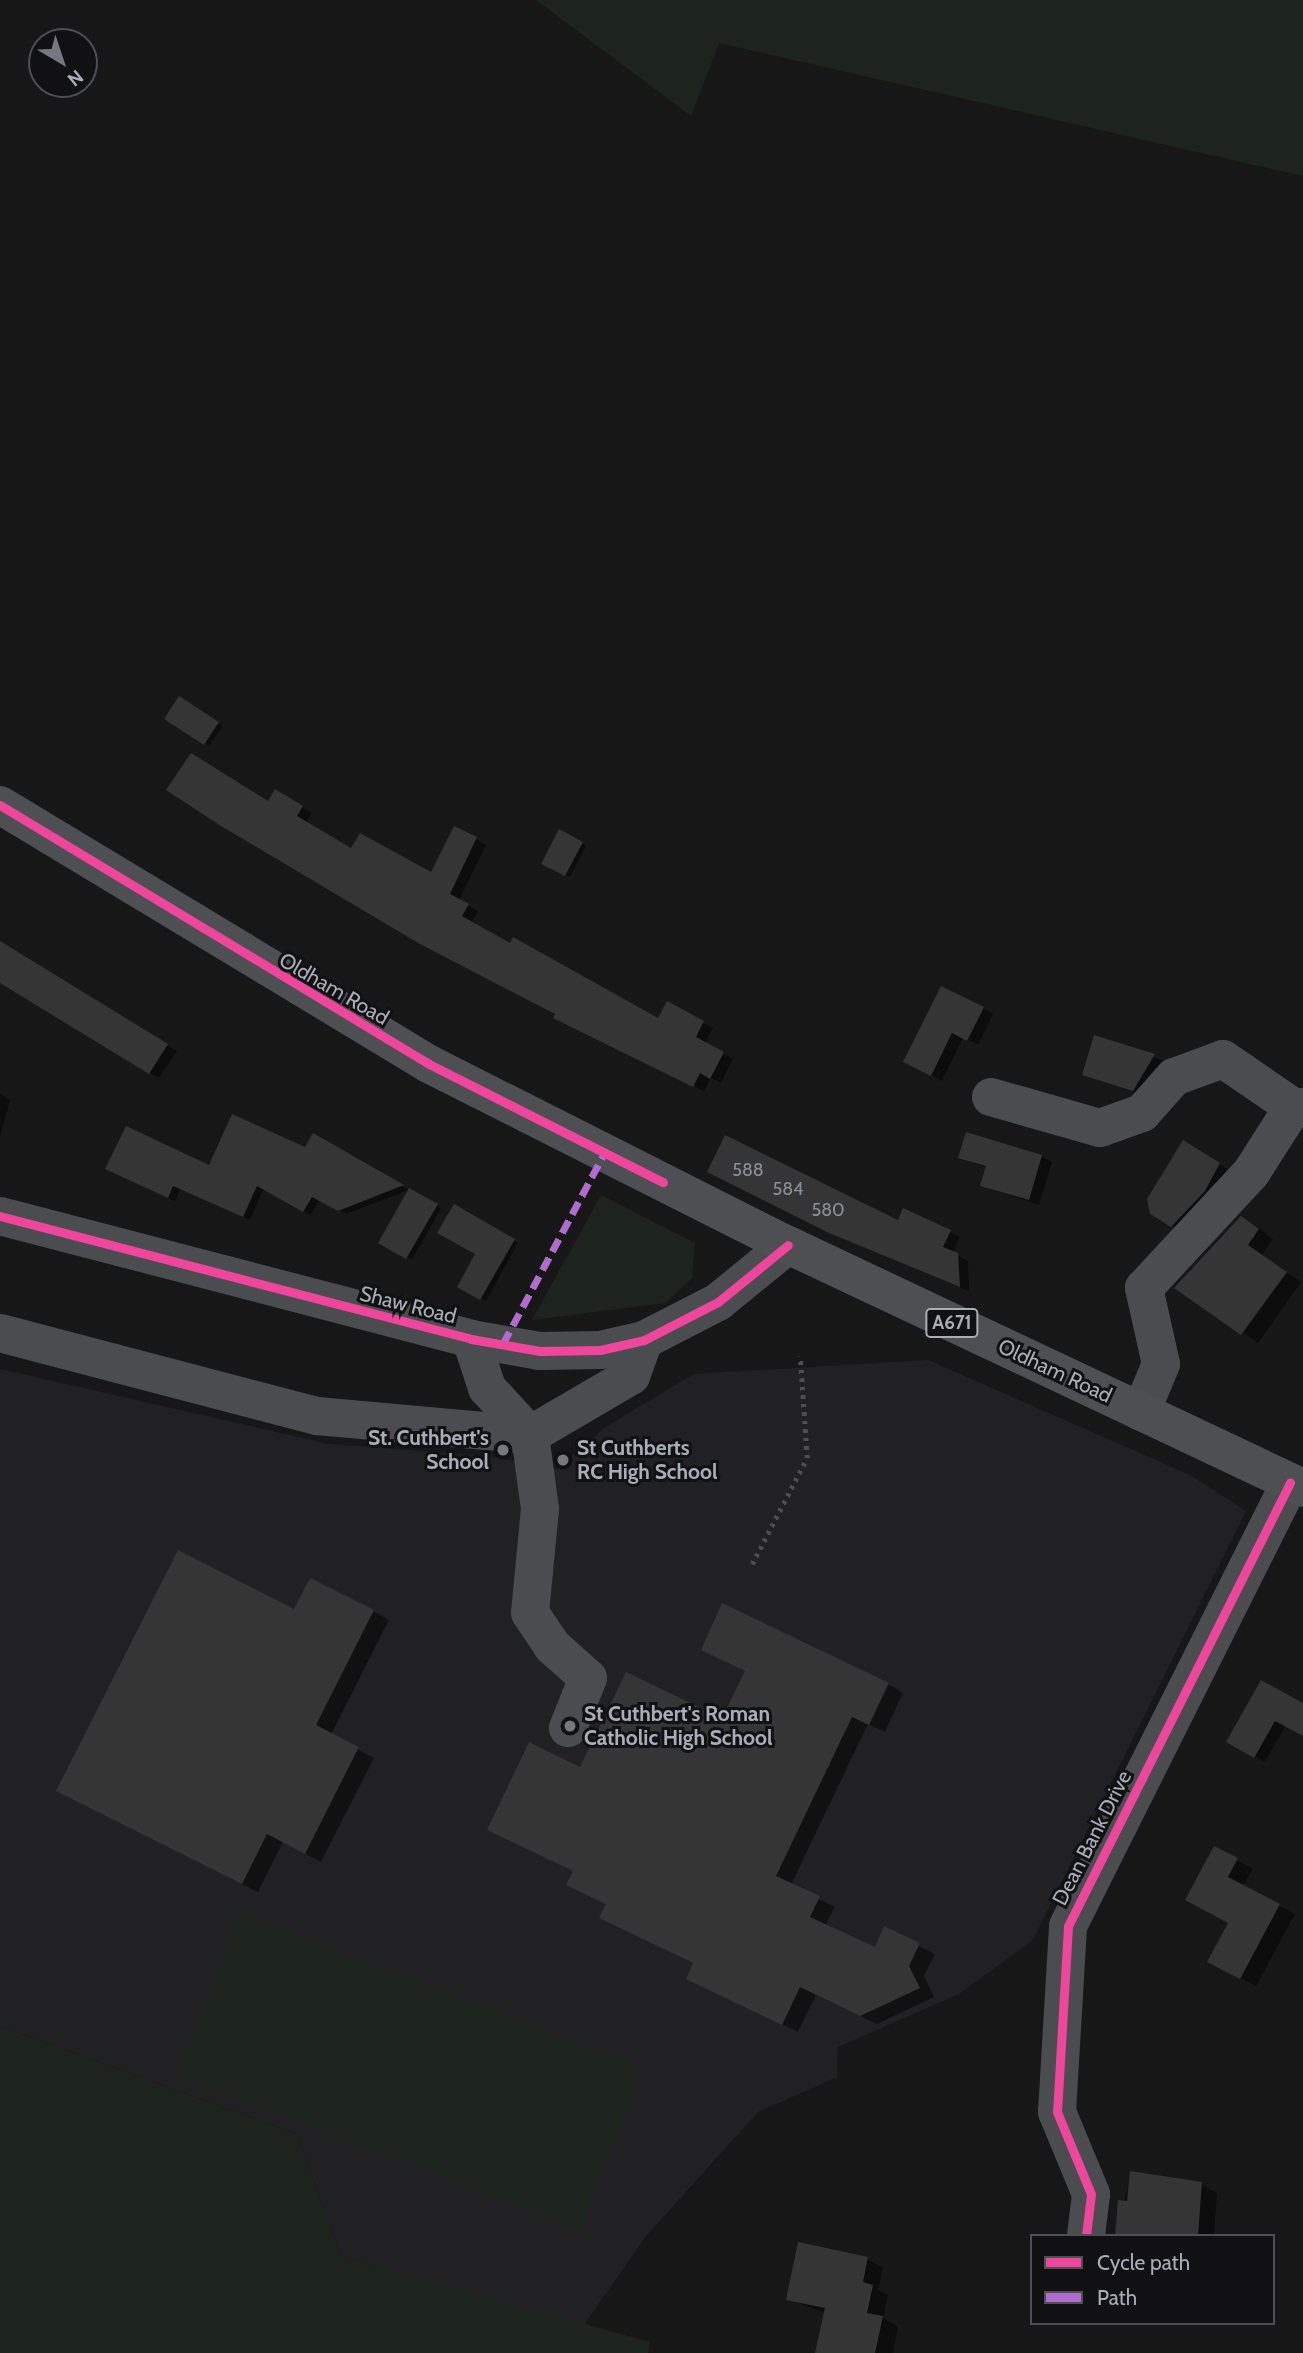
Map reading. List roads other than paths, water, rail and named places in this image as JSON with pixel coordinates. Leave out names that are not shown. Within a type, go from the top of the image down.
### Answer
[{"type":"main road","name":"Oldham Road","points":[[0,805],[429,1064],[788,1245],[1296,1485]]},
{"type":"street","points":[[991,1097],[1100,1128],[1142,1113],[1174,1077],[1223,1059],[1298,1107],[1251,1173],[1144,1288],[1161,1364],[1141,1412]]},
{"type":"street","name":"Shaw Road","points":[[0,1216],[471,1339],[540,1351],[600,1350],[644,1340],[718,1302],[788,1245]]},
{"type":"street","points":[[0,1333],[317,1416],[530,1435],[631,1376],[644,1340]]},
{"type":"street","points":[[471,1339],[487,1388],[530,1435],[540,1508],[530,1613],[552,1646],[587,1678],[568,1728]]},
{"type":"street","name":"Dean Bank Drive","points":[[1086,2234],[1091,2194],[1057,2112],[1068,1926],[1296,1485]]},
{"type":"place","name":"St. Cuthbert's School","points":[[503,1450]]},
{"type":"place","name":"St Cuthberts RC High School","points":[[563,1460]]},
{"type":"place","name":"St Cuthbert's Roman Catholic High School","points":[[570,1726]]}]
